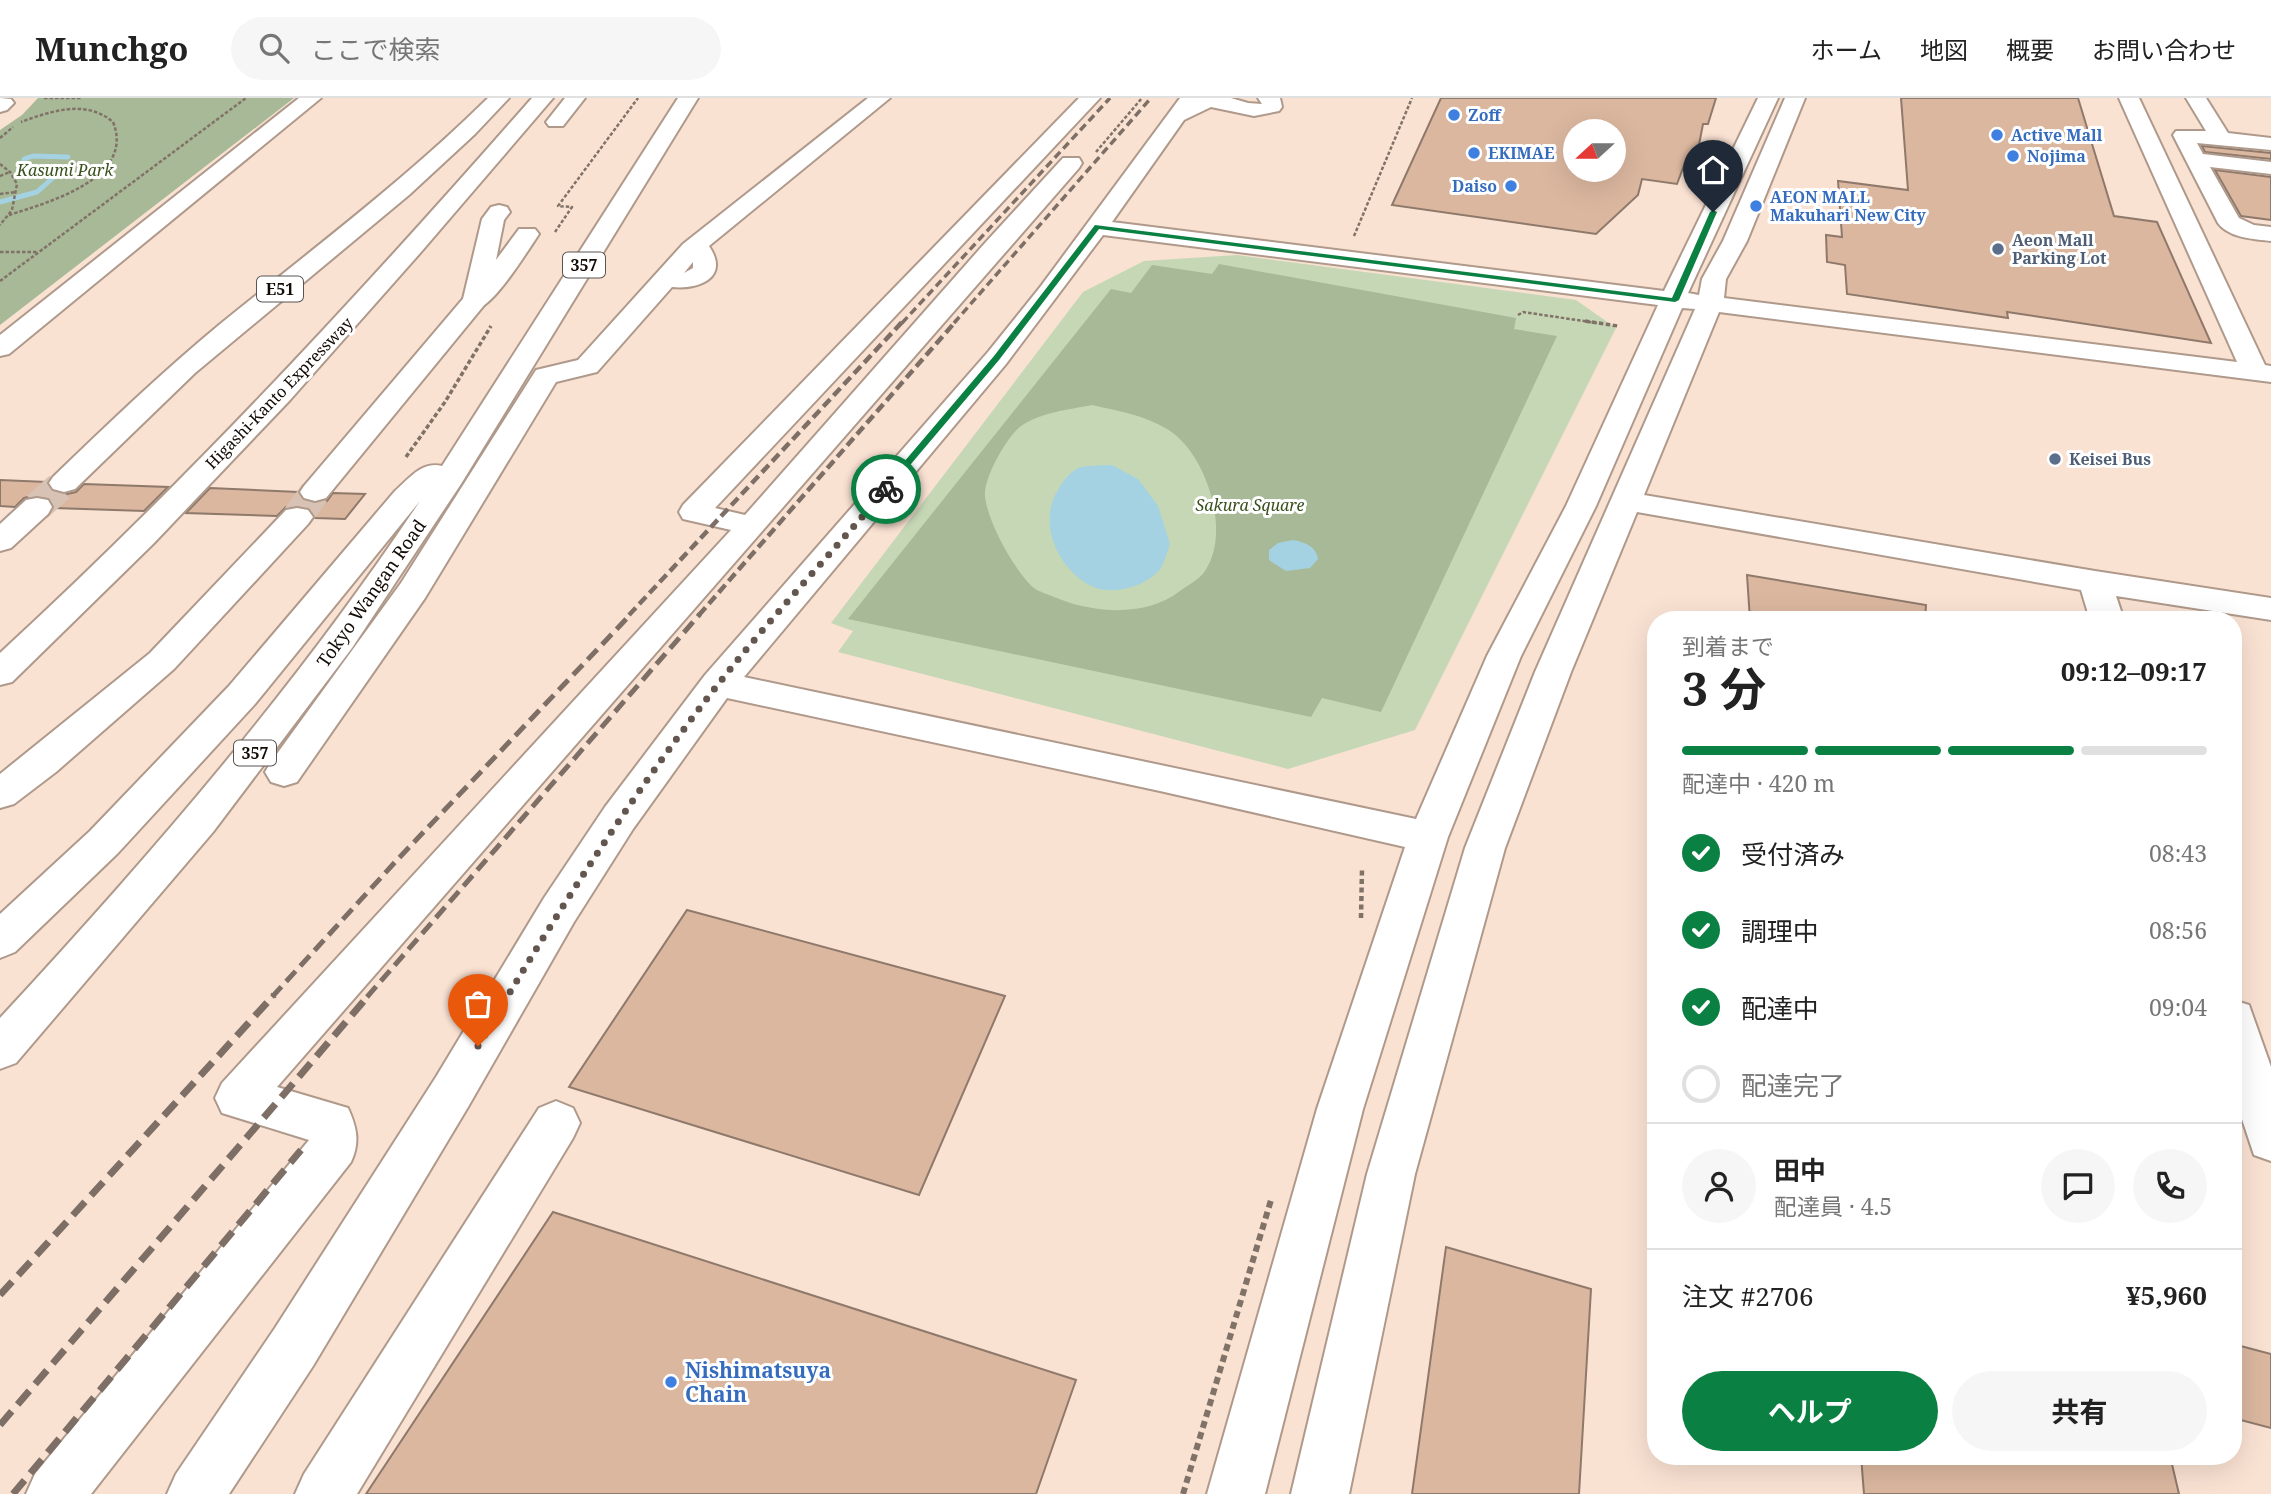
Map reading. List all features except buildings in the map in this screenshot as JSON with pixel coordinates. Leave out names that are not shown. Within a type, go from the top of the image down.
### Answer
[{"type":"main road","points":[[0,348],[311,98]]},
{"type":"main road","name":"E51","points":[[64,483],[226,332],[375,213],[442,155],[499,98]]},
{"type":"main road","name":"Higashi-Kanto Expressway","points":[[0,673],[74,605],[329,343],[543,98]]},
{"type":"main road","points":[[556,122],[575,98]]},
{"type":"main road","name":"Tokyo Wangan Road","points":[[0,1049],[127,909],[233,782],[382,580],[479,432],[688,98]]},
{"type":"main road","points":[[284,772],[413,590],[546,376],[587,366],[666,278],[686,281],[705,270],[705,261],[699,251],[691,249],[880,98]]},
{"type":"main road","points":[[752,526],[694,512],[1090,98]]},
{"type":"main road","points":[[196,1494],[294,1347],[452,1092],[559,910],[619,818],[718,684],[996,358],[1097,227],[1185,106],[1214,101],[1246,110],[1261,110],[1272,107],[1268,98]]},
{"type":"main road","points":[[1236,1494],[1340,1109],[1428,837],[1504,656],[1581,506],[1675,300],[1702,234],[1768,98]]},
{"type":"main road","points":[[1320,1494],[1391,1174],[1485,848],[1553,672],[1710,304],[1714,279],[1735,241],[1795,98]]},
{"type":"main road","points":[[2129,98],[2263,373]]},
{"type":"main road","points":[[2196,98],[2220,138]]},
{"type":"main road","points":[[2271,144],[2183,135],[2230,223],[2249,232],[2271,234]]},
{"type":"main road","points":[[55,1494],[334,1146],[331,1124],[238,1098],[752,526],[993,248],[1083,157]]},
{"type":"main road","points":[[2195,159],[2271,168]]},
{"type":"main road","points":[[476,299],[498,206]]},
{"type":"main road","points":[[226,332],[326,220]]},
{"type":"main road","points":[[1097,227],[2263,373]]},
{"type":"main road","points":[[0,794],[43,762],[162,661],[306,505],[501,271],[527,234]]},
{"type":"main road","points":[[0,940],[122,822],[242,695],[406,498],[479,432]]},
{"type":"main road","points":[[1625,501],[2095,582],[2271,609]]},
{"type":"main road","points":[[0,541],[37,507]]},
{"type":"main road","points":[[2095,582],[2104,611]]},
{"type":"main road","points":[[718,684],[1160,776],[1428,837]]},
{"type":"main road","points":[[2242,1047],[2271,1139]]},
{"type":"main road","points":[[324,1494],[556,1123]]},
{"type":"path","points":[[44,98],[82,98]]},
{"type":"path","points":[[0,281],[246,98]]},
{"type":"path","points":[[1083,157],[1142,98]]},
{"type":"path","points":[[1350,246],[1412,98]]},
{"type":"path","points":[[0,138],[19,123],[43,113],[76,109],[104,115],[112,122],[117,141],[107,163],[86,185],[9,215]]},
{"type":"path","points":[[0,164],[10,172],[17,184],[9,215],[0,225]]},
{"type":"path","points":[[0,176],[10,172]]},
{"type":"path","points":[[0,194],[16,192]]},
{"type":"path","points":[[0,252],[38,252]]},
{"type":"path","points":[[1518,315],[1523,312],[1618,326]]},
{"type":"green space","name":"Kasumi Park","points":[[38,98],[294,98],[0,325],[0,130],[22,115]]},
{"type":"green space","name":"Sakura Square","points":[[1237,255],[1576,300],[1616,328],[1415,730],[1288,769],[838,652],[853,631],[831,623],[1083,292],[1144,261]]},
{"type":"green space","name":"Sakura Square","points":[[1219,264],[1516,318],[1514,329],[1557,336],[1381,712],[1322,698],[1311,717],[848,619],[1111,289],[1131,293],[1152,265],[1212,274]],"holes":[[[1092,405],[1131,414],[1167,429],[1181,440],[1193,455],[1211,494],[1216,536],[1213,555],[1205,571],[1194,582],[1151,606],[1118,610],[1085,607],[1038,591],[1019,570],[1003,545],[987,506],[985,489],[988,479],[997,458],[1015,431],[1037,418]]]},
{"type":"water","points":[[1112,465],[1138,479],[1158,506],[1170,544],[1162,566],[1154,575],[1138,585],[1118,590],[1091,586],[1069,568],[1054,544],[1050,517],[1058,490],[1072,472],[1083,467]]},
{"type":"water","points":[[1293,540],[1305,543],[1315,551],[1318,559],[1310,568],[1286,571],[1269,560],[1269,550],[1278,543]]},
{"type":"waterway","points":[[0,202],[37,192],[54,177],[47,171],[24,164],[24,159],[33,156],[68,157]]},
{"type":"tunnel","points":[[37,507],[64,483]]},
{"type":"tunnel","points":[[297,517],[315,492]]},
{"type":"railway","points":[[902,323],[1110,98]]},
{"type":"railway","points":[[954,323],[1151,98]]},
{"type":"railway","points":[[629,615],[903,321]]},
{"type":"railway","points":[[699,615],[956,321]]},
{"type":"railway","points":[[272,997],[397,860],[631,614]]},
{"type":"railway","points":[[367,997],[700,614]]},
{"type":"railway","points":[[0,1295],[274,995]]},
{"type":"railway","points":[[0,1425],[369,995]]},
{"type":"railway","points":[[13,1494],[301,1150]]},
{"type":"way so far","points":[[478,1046],[559,910],[619,818],[676,739],[718,684],[886,489]]},
{"type":"place","name":"Zoff","points":[[1454,115]]},
{"type":"place","name":"Active Mall","points":[[1997,135]]},
{"type":"place","name":"EKIMAE","points":[[1474,153]]},
{"type":"place","name":"Nojima","points":[[2013,156]]},
{"type":"place","name":"Daiso","points":[[1511,186]]},
{"type":"place","name":"AEON MALL Makuhari New City","points":[[1756,206]]},
{"type":"place","name":"Aeon Mall Parking Lot","points":[[1998,249]]},
{"type":"place","name":"Keisei Bus","points":[[2055,459]]},
{"type":"place","name":"Nishimatsuya Chain","points":[[671,1382]]},
{"type":"route","points":[[886,489],[1050,291],[1097,227],[1675,300],[1713,212]]}]
